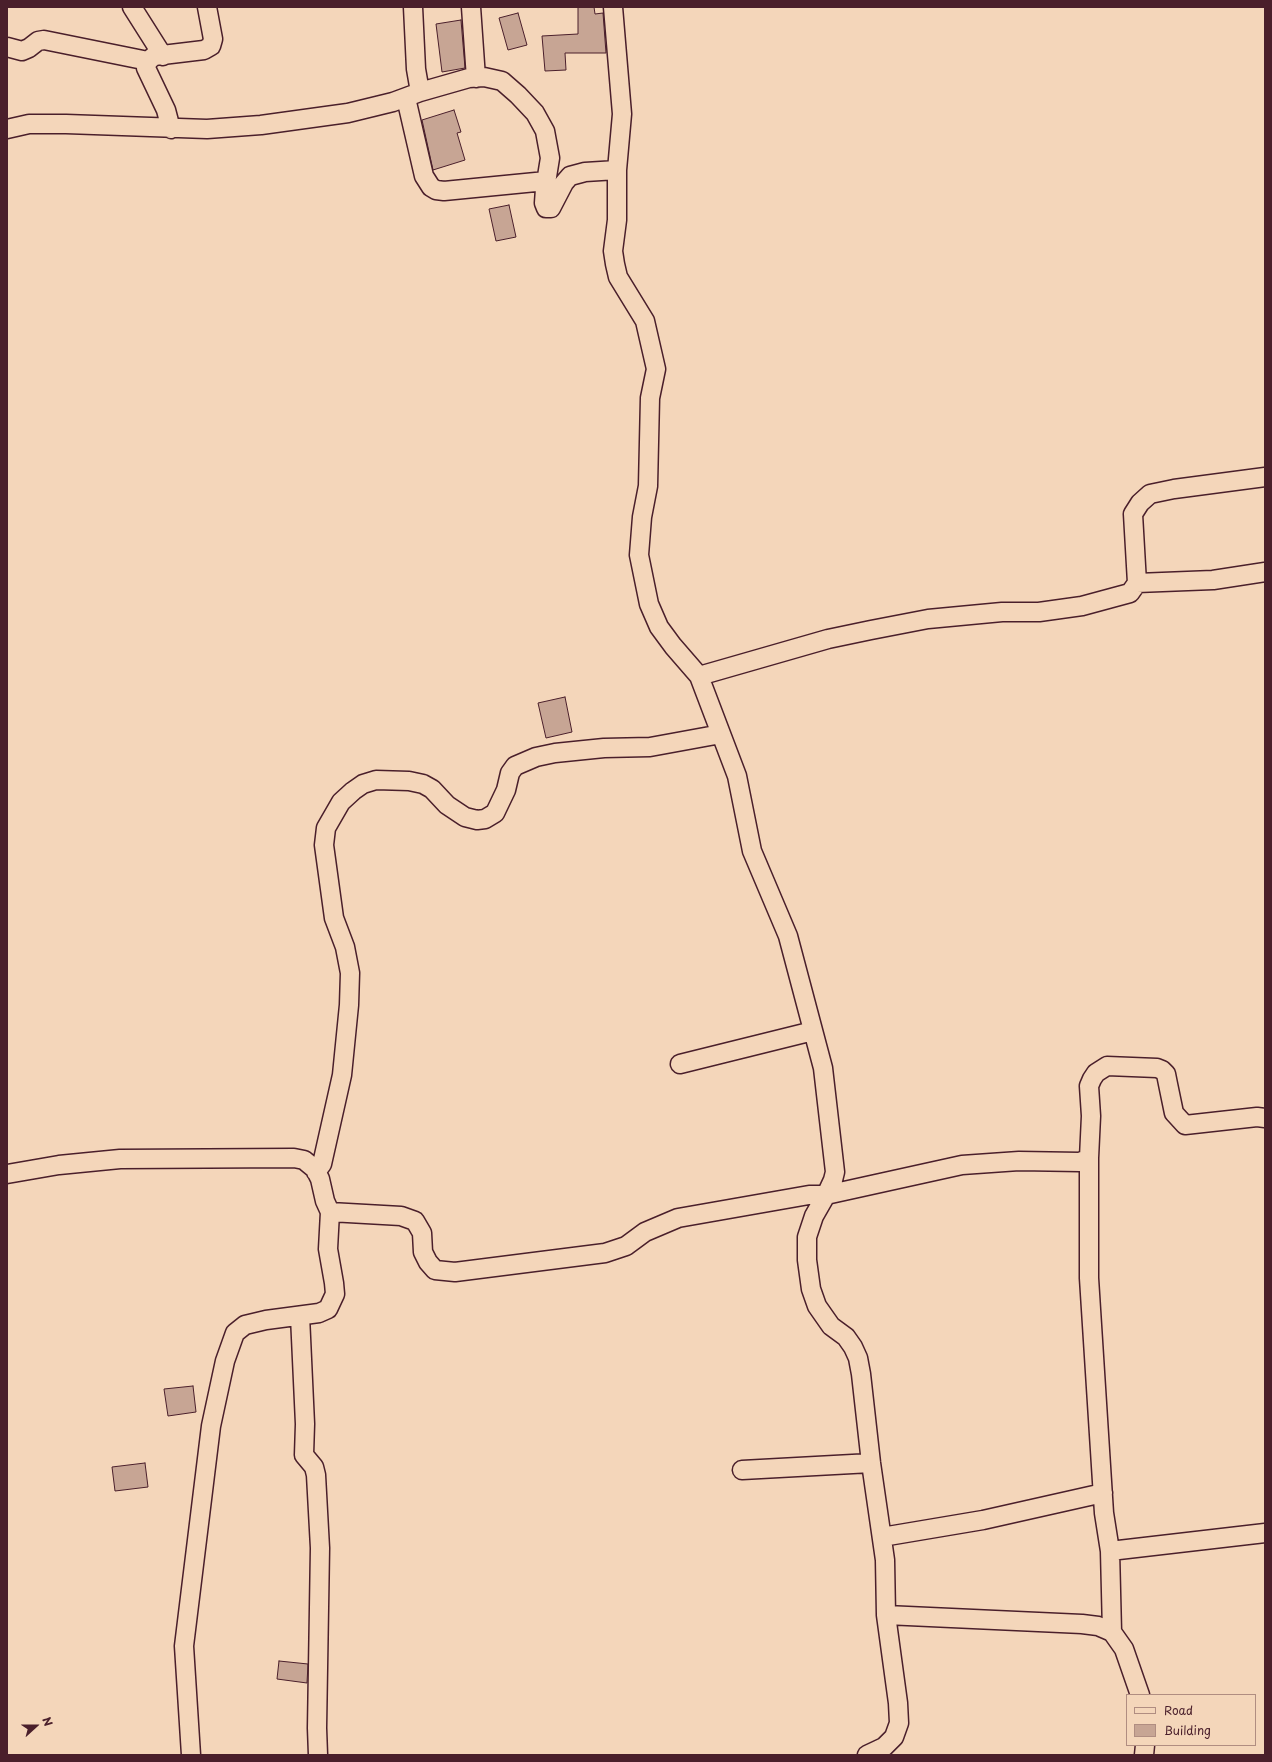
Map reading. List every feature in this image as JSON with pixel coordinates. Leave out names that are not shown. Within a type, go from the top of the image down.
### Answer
[{"type":"street","points":[[132,7],[156,59]]},
{"type":"street","points":[[7,48],[22,51],[38,41],[44,40],[156,59],[204,50],[211,46],[213,39],[207,7]]},
{"type":"street","points":[[413,7],[416,69],[413,95],[424,176],[431,187],[436,190],[444,191],[546,181]]},
{"type":"street","points":[[471,7],[476,78]]},
{"type":"street","points":[[614,7],[622,114],[617,170],[616,220],[613,251],[618,277],[645,321],[656,369],[650,398],[648,486],[642,517],[639,555],[649,604],[659,627],[699,676],[737,776],[752,851],[788,936],[823,1068],[835,1172],[826,1195],[814,1216],[808,1236],[807,1260],[811,1289],[817,1306],[832,1326],[846,1337],[853,1346],[858,1358],[885,1560],[886,1615],[898,1703],[899,1723],[894,1737],[884,1747],[867,1755]]},
{"type":"street","points":[[156,59],[146,68],[166,110],[171,129]]},
{"type":"street","points":[[7,129],[29,124],[66,124],[207,130],[269,124],[348,113],[393,102],[469,78],[484,77],[502,81],[518,95],[535,113],[545,132],[550,158],[544,203],[546,208],[551,208],[564,183],[570,176],[584,172],[617,170]]},
{"type":"street","points":[[699,676],[828,639],[921,621],[1002,612],[1039,612],[1082,606],[1130,593],[1137,583],[1133,514],[1140,503],[1150,494],[1174,489],[1265,477]]},
{"type":"street","points":[[1137,583],[1212,580],[1265,572]]},
{"type":"street","points":[[316,1172],[322,1164],[342,1074],[350,1005],[350,973],[345,946],[334,918],[324,845],[326,828],[341,802],[363,784],[376,780],[409,780],[423,784],[432,789],[447,805],[465,817],[477,820],[485,819],[495,813],[506,790],[510,774],[514,766],[536,757],[555,753],[604,748],[650,747],[721,734]]},
{"type":"street","points":[[680,1064],[813,1031]]},
{"type":"street","points":[[1112,1632],[1110,1551],[1104,1513],[1089,1278],[1089,1158],[1091,1124],[1089,1086],[1096,1073],[1107,1066],[1157,1068],[1162,1070],[1167,1079],[1174,1114],[1185,1125],[1257,1117],[1265,1118]]},
{"type":"street","points":[[7,1174],[59,1165],[128,1159],[294,1158],[304,1160],[316,1172],[320,1179],[325,1201],[330,1212],[328,1249],[335,1294],[328,1309],[319,1313],[245,1324],[235,1333],[225,1361],[211,1426],[184,1646],[191,1755]]},
{"type":"street","points":[[330,1212],[401,1216],[415,1221],[422,1234],[423,1252],[428,1262],[435,1270],[455,1272],[605,1253],[626,1246],[646,1232],[678,1218],[809,1195],[826,1195],[962,1165],[1019,1160],[1080,1162],[1089,1158]]},
{"type":"street","points":[[300,1316],[305,1424],[304,1455],[314,1467],[316,1474],[319,1526],[318,1755]]},
{"type":"street","points":[[742,1470],[871,1463]]},
{"type":"street","points":[[882,1537],[983,1520],[1103,1493]]},
{"type":"street","points":[[1110,1551],[1265,1533]]},
{"type":"street","points":[[886,1615],[1098,1626],[1112,1632],[1124,1648],[1140,1694]]},
{"type":"building","points":[[578,7],[594,7],[595,14],[603,13],[606,53],[565,53],[566,70],[545,71],[542,36],[578,34]]},
{"type":"building","points":[[518,13],[527,45],[508,50],[499,18]]},
{"type":"building","points":[[461,20],[465,68],[442,72],[436,24]]},
{"type":"building","points":[[454,110],[461,132],[457,133],[465,160],[433,170],[422,120]]},
{"type":"building","points":[[509,205],[516,237],[496,241],[489,209]]},
{"type":"building","points":[[565,697],[572,732],[546,738],[538,703]]},
{"type":"building","points":[[193,1386],[196,1412],[168,1416],[164,1389]]},
{"type":"building","points":[[145,1463],[148,1487],[115,1491],[112,1467]]},
{"type":"building","points":[[279,1661],[308,1664],[307,1683],[277,1679]]}]
